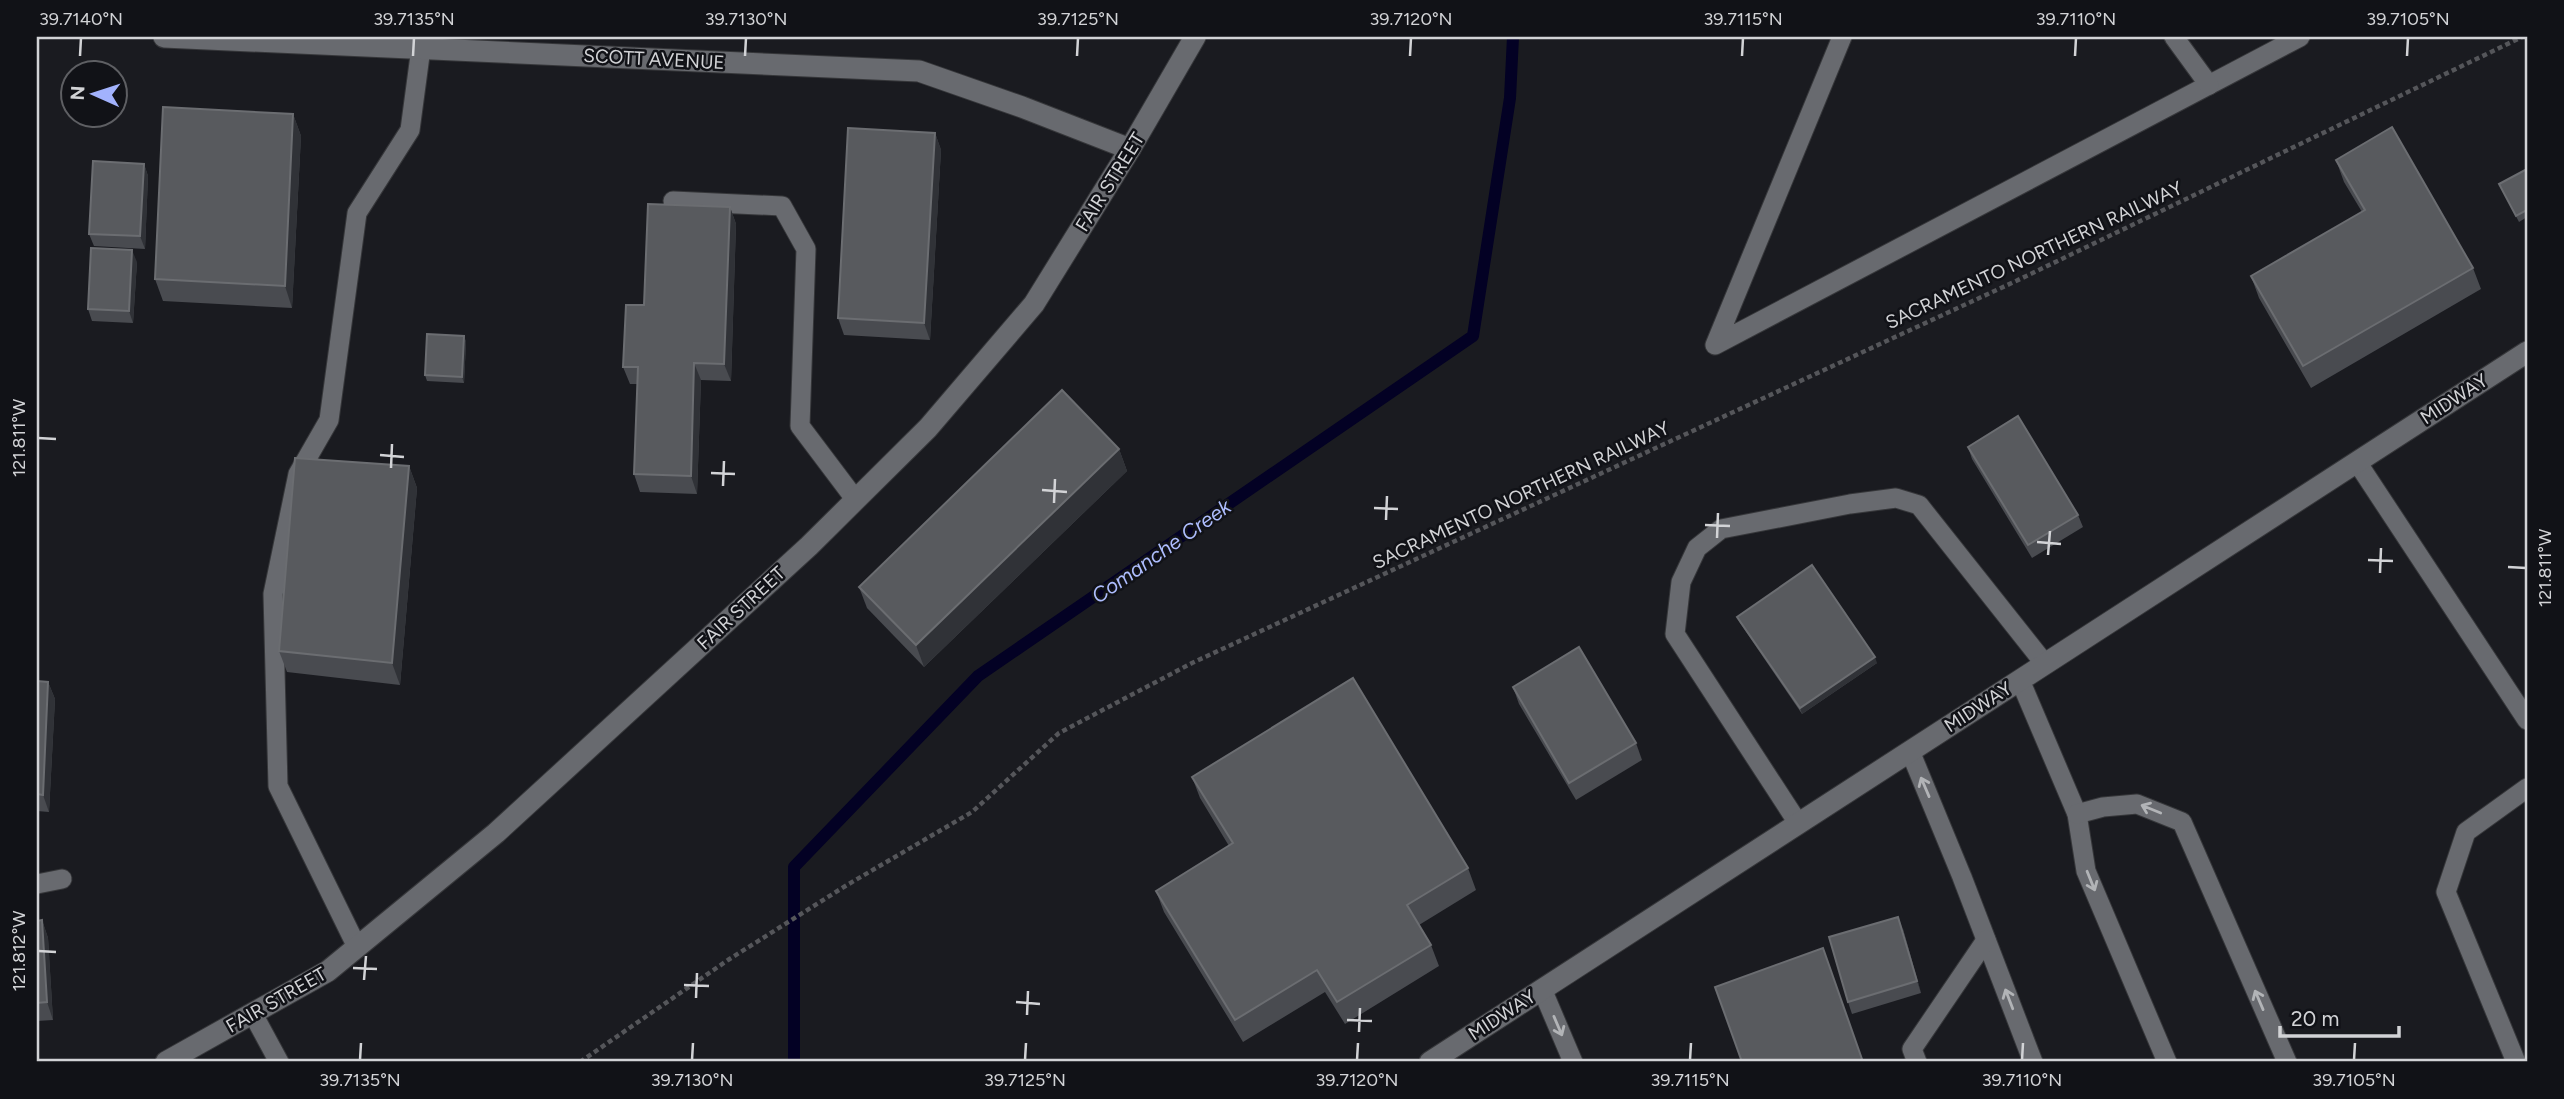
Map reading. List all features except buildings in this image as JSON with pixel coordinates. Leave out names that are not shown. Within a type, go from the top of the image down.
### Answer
[{"type":"street","name":"SCOTT AVENUE","points":[[164,37],[919,71],[1130,149]]},
{"type":"street","name":"FAIR STREET","points":[[166,1062],[327,971],[496,833],[808,546],[928,428],[1034,304],[1130,149],[1195,37]]},
{"type":"street","name":"MIDWAY","points":[[1430,1062],[2527,352]]},
{"type":"lane","points":[[1842,37],[1715,345],[2300,37]]},
{"type":"lane","points":[[2174,37],[2209,85]]},
{"type":"lane","points":[[357,947],[278,786],[274,594],[298,474],[329,420],[357,214],[410,130],[421,48]]},
{"type":"lane","points":[[673,201],[782,205],[806,249],[800,426],[855,499]]},
{"type":"lane","points":[[2357,462],[2527,720]]},
{"type":"lane","points":[[1798,823],[1675,634],[1681,582],[1697,548],[1721,529],[1850,504],[1896,498],[1919,505],[2045,664]]},
{"type":"lane","points":[[2020,680],[2077,814],[2086,872],[2167,1062]]},
{"type":"lane","points":[[1910,751],[2034,1062]]},
{"type":"lane","points":[[2516,1062],[2446,892],[2466,832],[2527,788]]},
{"type":"lane","points":[[2077,814],[2103,807],[2137,804],[2182,822],[2287,1062]]},
{"type":"lane","points":[[37,884],[62,879]]},
{"type":"lane","points":[[1917,1062],[1912,1049],[1986,940]]},
{"type":"lane","points":[[1542,989],[1573,1062]]},
{"type":"lane","points":[[253,1014],[279,1062]]},
{"type":"path","name":"SACRAMENTO NORTHERN RAILWAY","points":[[580,1062],[728,961],[972,811],[1059,733],[1192,663],[2003,287],[2522,37]]},
{"type":"waterway","name":"Comanche Creek","points":[[794,1062],[794,867],[978,676],[1473,336],[1510,98],[1513,37]]}]
